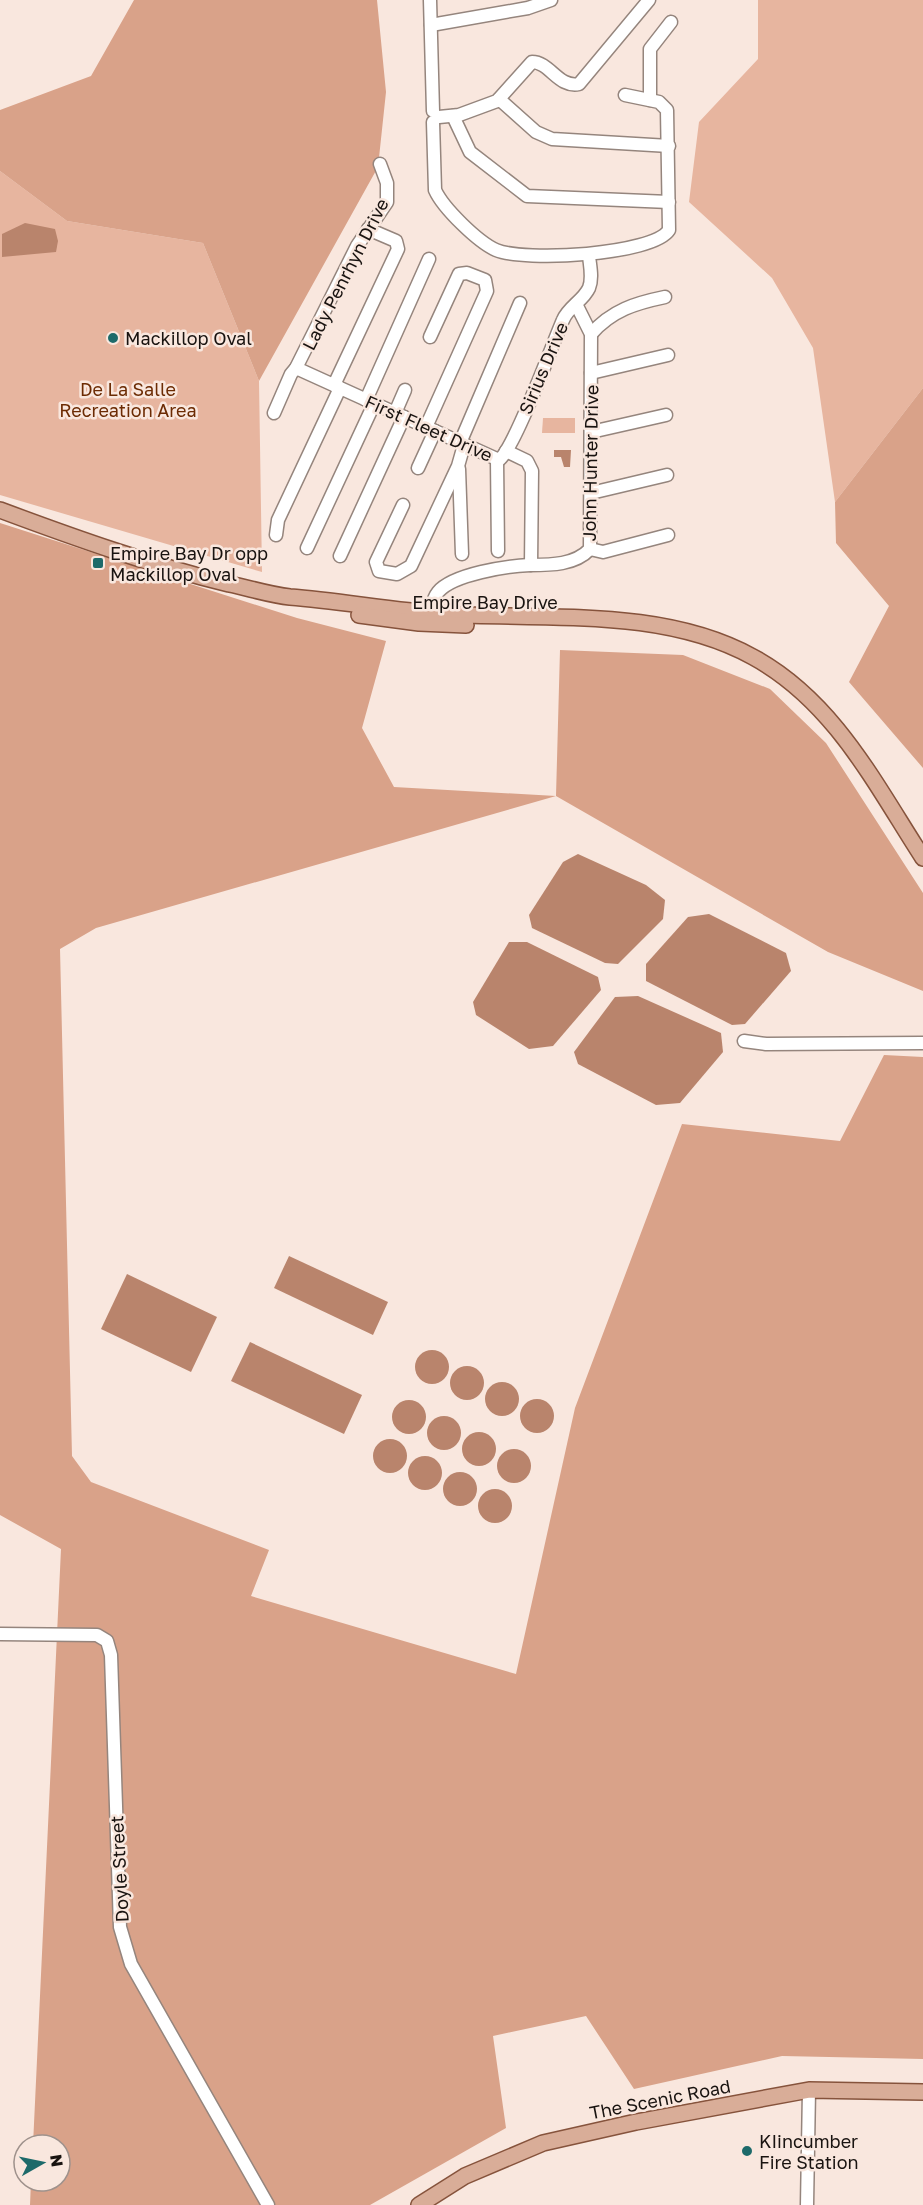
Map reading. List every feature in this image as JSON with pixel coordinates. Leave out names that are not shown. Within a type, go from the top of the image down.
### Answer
[{"type":"main road","name":"Empire Bay Drive","points":[[0,510],[178,571],[291,597],[430,613],[564,616],[573,619],[681,629],[734,647],[775,670],[803,692],[841,731],[923,858]]},
{"type":"main road","name":"Empire Bay Drive","points":[[291,597],[300,602],[391,620],[471,625],[564,622],[573,619]]},
{"type":"main road","points":[[391,620],[401,616],[423,618],[430,613],[443,621],[468,622],[471,625]]},
{"type":"main road","name":"The Scenic Road","points":[[419,2205],[465,2176],[543,2143],[636,2121],[809,2090],[923,2092]]},
{"type":"street","points":[[430,0],[435,117],[433,179],[437,195],[484,243],[510,254],[589,255],[664,235],[669,230],[667,110],[662,104],[625,94]]},
{"type":"street","points":[[431,25],[528,8],[551,0]]},
{"type":"street","points":[[435,117],[453,116],[499,99],[525,68],[534,62],[564,82],[579,84],[649,0]]},
{"type":"street","points":[[650,100],[650,49],[671,22]]},
{"type":"street","points":[[499,99],[528,126],[552,139],[669,146]]},
{"type":"street","points":[[453,116],[470,152],[527,196],[669,202]]},
{"type":"street","name":"Lady Penrhyn Drive","points":[[274,413],[291,374],[368,229],[384,207],[388,197],[387,183],[380,164]]},
{"type":"street","points":[[276,535],[276,526],[398,249],[396,241],[368,229]]},
{"type":"street","name":"Sirius Drive","points":[[506,450],[564,318],[585,295],[590,283],[589,255]]},
{"type":"street","points":[[307,548],[429,259]]},
{"type":"street","points":[[418,468],[430,429],[487,291],[485,280],[467,273],[459,274],[430,337]]},
{"type":"street","points":[[591,333],[607,318],[624,308],[665,297]]},
{"type":"street","points":[[462,554],[458,466],[462,444],[520,303]]},
{"type":"street","name":"John Hunter Drive","points":[[430,613],[438,592],[459,579],[531,565],[542,567],[562,563],[582,556],[590,549],[591,333],[576,304]]},
{"type":"street","points":[[591,373],[668,355]]},
{"type":"street","name":"First Fleet Drive","points":[[296,368],[497,460],[501,459],[506,450],[527,461],[532,471],[531,565]]},
{"type":"street","points":[[340,556],[400,415],[405,390]]},
{"type":"street","points":[[591,432],[666,415]]},
{"type":"street","points":[[497,460],[498,551]]},
{"type":"street","points":[[403,505],[376,562],[379,571],[397,574],[411,566],[458,466]]},
{"type":"street","points":[[591,493],[667,475]]},
{"type":"street","points":[[590,549],[603,552],[668,535]]},
{"type":"street","points":[[744,1041],[766,1044],[923,1043]]},
{"type":"street","name":"Doyle Street","points":[[0,1634],[97,1635],[107,1641],[111,1655],[120,1927],[131,1964],[268,2205]]},
{"type":"street","points":[[807,2205],[809,2090]]},
{"type":"green space","points":[[758,0],[923,0],[923,388],[835,502],[813,348],[772,278],[689,202],[699,122],[758,59]]},
{"type":"green space","name":"De La Salle Recreation Area","points":[[0,171],[67,221],[203,243],[259,381],[262,572],[0,495]]},
{"type":"green space","points":[[543,418],[575,418],[575,433],[542,433]]},
{"type":"shaded area","points":[[134,0],[377,0],[386,92],[378,167],[259,381],[203,243],[67,221],[0,171],[0,110],[91,76]]},
{"type":"shaded area","points":[[25,223],[55,229],[58,241],[56,252],[2,257],[2,234]]},
{"type":"shaded area","points":[[923,388],[923,768],[849,682],[889,606],[836,543],[835,502]]},
{"type":"shaded area","points":[[554,450],[571,450],[570,467],[564,467],[561,457],[554,457]]},
{"type":"shaded area","points":[[0,523],[297,618],[386,641],[362,728],[394,787],[556,796],[96,928],[60,949],[72,1456],[91,1482],[269,1550],[251,1596],[516,1674],[575,1408],[682,1124],[840,1141],[884,1055],[923,1057],[923,2059],[782,2056],[634,2089],[586,2016],[493,2036],[506,2128],[370,2205],[30,2205],[30,2193],[72,2193],[72,2133],[34,2133],[61,1549],[0,1515]]},
{"type":"shaded area","points":[[560,650],[683,655],[770,689],[826,743],[923,893],[923,991],[828,952],[556,796]]},
{"type":"shaded area","points":[[578,854],[646,885],[665,900],[663,919],[618,964],[605,963],[532,928],[529,915],[563,862]]},
{"type":"shaded area","points":[[709,914],[786,953],[791,971],[745,1024],[732,1025],[646,981],[646,964],[688,917]]},
{"type":"shaded area","points":[[509,942],[527,942],[598,977],[601,990],[553,1046],[529,1049],[476,1015],[473,1002]]},
{"type":"shaded area","points":[[638,996],[721,1033],[723,1052],[680,1103],[656,1105],[578,1064],[574,1052],[615,997]]},
{"type":"shaded area","points":[[289,1256],[388,1302],[373,1335],[274,1288]]},
{"type":"shaded area","points":[[127,1274],[217,1317],[191,1372],[101,1329]]},
{"type":"shaded area","points":[[250,1342],[362,1395],[344,1434],[231,1381]]},
{"type":"shaded area","points":[[432,1350],[444,1355],[449,1367],[444,1379],[432,1384],[420,1379],[415,1367],[420,1355]]},
{"type":"shaded area","points":[[467,1366],[479,1371],[484,1383],[479,1395],[467,1400],[455,1395],[450,1383],[455,1371]]},
{"type":"shaded area","points":[[502,1382],[514,1387],[519,1399],[514,1411],[502,1416],[490,1411],[485,1399],[490,1387]]},
{"type":"shaded area","points":[[537,1399],[549,1404],[554,1416],[549,1428],[537,1433],[525,1428],[520,1416],[525,1404]]},
{"type":"shaded area","points":[[409,1400],[421,1405],[426,1417],[421,1429],[409,1434],[397,1429],[392,1417],[397,1405]]},
{"type":"shaded area","points":[[444,1416],[456,1421],[461,1433],[456,1445],[444,1450],[432,1445],[427,1433],[432,1421]]},
{"type":"shaded area","points":[[479,1432],[491,1437],[496,1449],[491,1461],[479,1466],[467,1461],[462,1449],[467,1437]]},
{"type":"shaded area","points":[[390,1439],[402,1444],[407,1456],[402,1468],[390,1473],[378,1468],[373,1456],[378,1444]]},
{"type":"shaded area","points":[[514,1449],[526,1454],[531,1466],[526,1478],[514,1483],[502,1478],[497,1466],[502,1454]]},
{"type":"shaded area","points":[[425,1456],[437,1461],[442,1473],[437,1485],[425,1490],[413,1485],[408,1473],[413,1461]]},
{"type":"shaded area","points":[[460,1472],[472,1477],[477,1489],[472,1501],[460,1506],[448,1501],[443,1489],[448,1477]]},
{"type":"shaded area","points":[[495,1489],[507,1494],[512,1506],[507,1518],[495,1523],[483,1518],[478,1506],[483,1494]]},
{"type":"place","name":"Mackillop Oval","points":[[113,338]]},
{"type":"place","name":"Empire Bay Dr opp Mackillop Oval","points":[[98,563]]},
{"type":"place","name":"KIincumber Fire Station","points":[[747,2151]]}]
